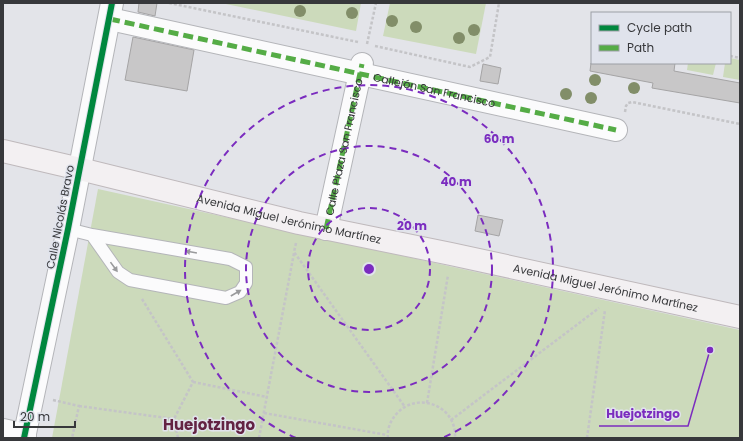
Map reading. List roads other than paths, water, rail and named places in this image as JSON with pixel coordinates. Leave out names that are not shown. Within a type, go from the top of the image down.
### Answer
[{"type":"main road","name":"Avenida Miguel Jerónimo Martínez","points":[[3,151],[299,223],[451,254],[607,296],[740,317]]},
{"type":"street","name":"Callejón San Francisco","points":[[111,11],[363,58],[616,130]]},
{"type":"street","name":"Calle Nicolás Bravo","points":[[24,436],[68,229],[111,11]]},
{"type":"street","name":"Calle Plaza San Francisco","points":[[326,229],[363,58]]},
{"type":"street","points":[[3,430],[24,436]]},
{"type":"lane","points":[[68,229],[92,235],[230,259],[246,267],[246,283],[240,292],[226,298],[130,280],[118,272],[92,235]]},
{"type":"place","name":"Huejotzingo","points":[[710,350]]},
{"type":"district","name":"Huejotzingo","points":[[209,424]]}]
